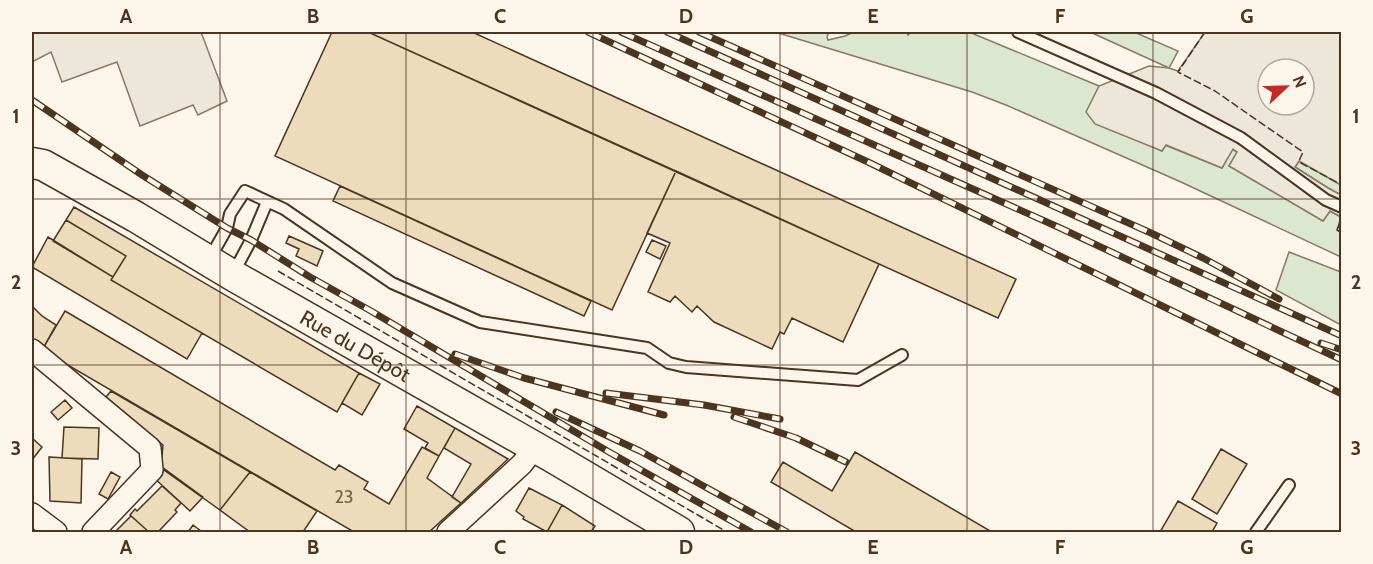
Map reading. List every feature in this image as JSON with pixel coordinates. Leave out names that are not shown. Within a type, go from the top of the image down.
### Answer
[{"type":"main road","name":"Rue du Dépôt","points":[[32,159],[136,216],[220,268],[679,532]]},
{"type":"street","points":[[32,350],[150,448],[152,470],[93,532]]},
{"type":"street","points":[[448,532],[522,464],[534,448]]},
{"type":"street","points":[[32,514],[56,532]]},
{"type":"lane","points":[[1018,32],[1156,93],[1241,138],[1326,200],[1341,207]]},
{"type":"lane","points":[[220,268],[230,214],[245,191],[284,209],[392,283],[480,322],[647,348],[669,363],[686,367],[858,380],[902,355]]},
{"type":"lane","points":[[220,268],[251,240],[267,202]]},
{"type":"lane","points":[[1256,532],[1289,485]]},
{"type":"green space","points":[[775,32],[829,32],[828,40],[854,32],[907,32],[908,35],[911,32],[969,32],[1099,86],[1087,112],[1162,151],[1165,145],[1222,168],[1232,149],[1237,152],[1229,166],[1323,221],[1330,211],[1341,217],[1337,230],[1341,233],[1341,257],[1181,182],[1006,105],[972,92]]},
{"type":"green space","points":[[1090,32],[1134,32],[1178,51],[1169,68]]},
{"type":"green space","points":[[1299,161],[1341,185],[1341,195],[1295,167]]},
{"type":"green space","points":[[1289,252],[1341,272],[1341,325],[1276,290]]},
{"type":"shaded area","points":[[32,32],[201,32],[227,101],[198,115],[193,105],[140,126],[117,62],[62,82],[51,52],[32,62]]},
{"type":"shaded area","points":[[1205,32],[1341,32],[1341,185],[1299,161],[1295,167],[1341,195],[1341,217],[1330,211],[1323,221],[1229,166],[1237,152],[1233,149],[1222,168],[1166,145],[1162,151],[1095,124],[1086,112],[1099,86],[1149,66],[1178,71]]},
{"type":"building","points":[[332,32],[368,32],[676,171],[612,310],[275,156]]},
{"type":"building","points":[[368,32],[472,32],[1016,279],[998,318]]},
{"type":"building","points":[[676,171],[879,264],[843,342],[792,318],[784,334],[780,332],[772,349],[714,322],[697,306],[692,312],[675,296],[670,302],[648,292],[670,243],[647,233]]},
{"type":"building","points":[[340,186],[591,301],[584,316],[333,201]]},
{"type":"building","points":[[74,207],[359,373],[337,412],[111,280],[126,256],[66,220]]},
{"type":"building","points":[[1342,218],[1342,233],[1337,230]]},
{"type":"building","points":[[66,220],[126,256],[113,277],[53,241]]},
{"type":"building","points":[[289,236],[323,251],[317,266],[296,256],[299,249],[286,243]]},
{"type":"building","points":[[48,237],[113,277],[111,280],[202,333],[187,359],[32,267]]},
{"type":"building","points":[[652,240],[666,246],[660,259],[646,252]]},
{"type":"building","points":[[32,306],[56,325],[42,350],[32,342]]},
{"type":"building","points":[[65,311],[335,470],[339,465],[368,482],[364,489],[389,504],[422,447],[439,456],[427,478],[461,503],[429,532],[354,532],[42,350]]},
{"type":"building","points":[[359,373],[380,384],[362,415],[342,403]]},
{"type":"building","points":[[111,391],[250,472],[220,510],[161,468],[163,445],[106,397]]},
{"type":"building","points":[[65,400],[72,408],[58,420],[51,412]]},
{"type":"building","points":[[417,406],[455,428],[439,456],[425,448],[428,443],[404,429]]},
{"type":"building","points":[[64,427],[99,428],[98,459],[62,458]]},
{"type":"building","points":[[455,428],[508,459],[461,503],[452,497],[471,464],[444,448]]},
{"type":"building","points":[[32,438],[42,447],[32,460]]},
{"type":"building","points":[[1221,449],[1247,464],[1217,514],[1192,499]]},
{"type":"building","points":[[855,452],[992,532],[856,532],[771,482],[783,462],[832,491]]},
{"type":"building","points":[[49,457],[82,459],[81,503],[50,501]]},
{"type":"building","points":[[162,467],[203,497],[190,511],[153,477]]},
{"type":"building","points":[[111,472],[120,477],[108,499],[99,494]]},
{"type":"building","points":[[250,472],[317,511],[303,532],[250,532],[220,510]]},
{"type":"building","points":[[162,486],[181,503],[175,510],[177,512],[158,532],[149,532],[130,515]]},
{"type":"building","points":[[529,488],[562,505],[547,532],[523,519],[524,517],[516,511]]},
{"type":"building","points":[[1178,501],[1217,523],[1212,532],[1160,532]]},
{"type":"building","points":[[562,505],[595,526],[591,532],[547,532]]},
{"type":"building","points":[[131,516],[149,532],[115,532]]},
{"type":"building","points":[[193,525],[201,531],[188,532]]},
{"type":"railway","points":[[588,32],[868,162],[1342,394]]},
{"type":"railway","points":[[621,32],[1058,227],[1342,360]]},
{"type":"railway","points":[[667,32],[1342,336]]},
{"type":"railway","points":[[699,32],[1151,233],[1279,299]]},
{"type":"railway","points":[[32,100],[142,175],[227,228],[609,452],[751,532]]},
{"type":"railway","points":[[1321,343],[1342,350]]},
{"type":"railway","points":[[455,354],[524,378],[664,415]]},
{"type":"railway","points":[[606,393],[704,405],[780,419]]},
{"type":"railway","points":[[556,412],[640,451],[787,532]]},
{"type":"railway","points":[[734,417],[796,438],[846,462]]},
{"type":"fence","points":[[1205,32],[1178,72],[1215,91],[1303,152],[1299,161],[1301,163],[1342,185]]},
{"type":"fence","points":[[278,271],[727,532]]}]
